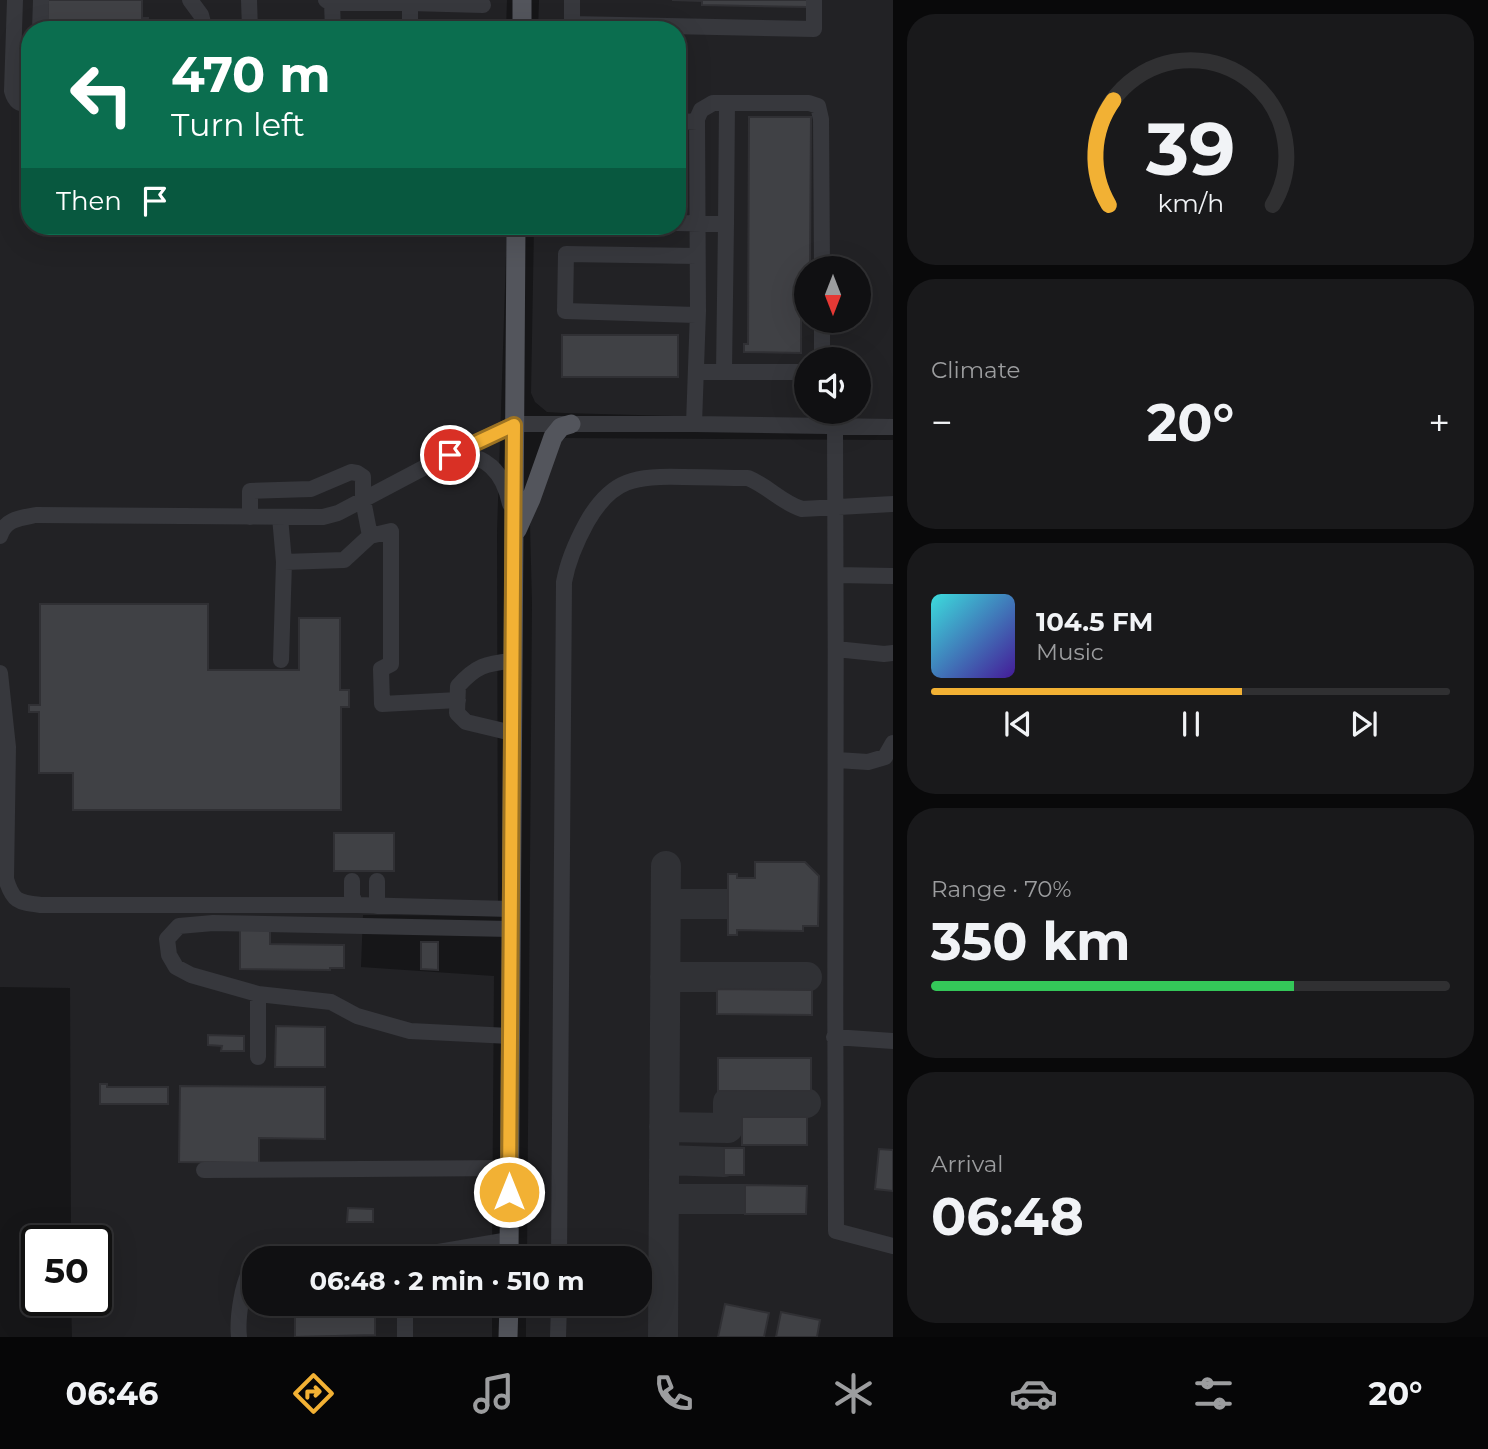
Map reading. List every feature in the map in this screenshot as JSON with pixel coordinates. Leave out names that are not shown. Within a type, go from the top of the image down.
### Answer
[{"type":"main road","points":[[522,0],[522,21]]},
{"type":"main road","points":[[509,1246],[516,235]]},
{"type":"main road","points":[[513,530],[531,499],[553,436],[561,427],[570,424]]},
{"type":"main road","points":[[508,1337],[509,1316]]},
{"type":"street","points":[[15,0],[12,91],[21,104]]},
{"type":"street","points":[[40,21],[41,0]]},
{"type":"street","points":[[190,0],[203,21]]},
{"type":"street","points":[[249,0],[250,21]]},
{"type":"street","points":[[572,0],[572,21]]},
{"type":"street","points":[[686,26],[814,29],[814,0]]},
{"type":"street","points":[[332,21],[329,1],[483,5]]},
{"type":"street","points":[[410,4],[410,21]]},
{"type":"street","points":[[694,424],[697,122],[701,110],[713,103],[809,103],[818,106],[821,119],[822,256]]},
{"type":"street","points":[[724,372],[727,103]]},
{"type":"street","points":[[686,121],[697,122]]},
{"type":"street","points":[[686,224],[726,224]]},
{"type":"street","points":[[696,315],[565,311],[565,300],[566,254],[697,256]]},
{"type":"street","points":[[696,372],[794,372]]},
{"type":"street","points":[[0,536],[2,529],[11,520],[36,515],[323,517],[338,513],[429,465],[514,425],[893,427]]},
{"type":"street","points":[[835,427],[836,1231],[893,1246]]},
{"type":"street","points":[[429,465],[460,456],[474,457],[488,463],[498,472],[506,487],[513,530]]},
{"type":"street","points":[[250,517],[250,491],[311,489],[351,472],[362,477],[370,536]]},
{"type":"street","points":[[559,1246],[564,582],[567,562],[587,522],[604,497],[615,488],[637,478],[748,478],[802,509],[893,505]]},
{"type":"street","points":[[280,517],[284,562],[281,660]]},
{"type":"street","points":[[284,562],[344,560],[370,536],[391,531],[391,664],[381,668],[382,704],[458,699]]},
{"type":"street","points":[[836,575],[893,576]]},
{"type":"street","points":[[836,649],[890,658]]},
{"type":"street","points":[[512,733],[466,722],[457,713],[458,686],[472,671],[491,663],[513,662]]},
{"type":"street","points":[[0,673],[8,747],[6,879],[11,895],[20,902],[41,905],[356,905],[511,909]]},
{"type":"street","points":[[837,760],[868,762],[885,757],[893,743]]},
{"type":"street","points":[[352,881],[352,896],[356,905]]},
{"type":"street","points":[[377,881],[377,906]]},
{"type":"street","points":[[510,1036],[410,1031],[357,1016],[331,1002],[258,994],[191,975],[176,967],[169,955],[167,939],[179,926],[213,923],[511,929]]},
{"type":"street","points":[[258,994],[258,1058]]},
{"type":"street","points":[[834,1037],[893,1041]]},
{"type":"street","points":[[204,1170],[509,1168]]},
{"type":"street","points":[[239,1337],[242,1300]]},
{"type":"street","points":[[405,1316],[405,1337]]},
{"type":"street","points":[[558,1337],[559,1316]]},
{"type":"shaded area","points":[[0,0],[507,0],[506,21],[21,21],[21,235],[507,235],[497,532],[498,916],[363,915],[361,967],[494,976],[492,1246],[242,1246],[242,1316],[492,1316],[492,1337],[72,1337],[71,1316],[112,1316],[112,1225],[71,1225],[70,988],[0,987]]},
{"type":"shaded area","points":[[539,0],[893,0],[893,422],[871,421],[871,347],[794,347],[794,419],[547,412],[535,402],[531,393],[534,235],[686,235],[686,21],[538,21]]},
{"type":"shaded area","points":[[565,438],[893,440],[893,1337],[526,1337],[526,1316],[652,1316],[652,1246],[527,1246],[532,603],[530,525],[552,449]]},
{"type":"building","points":[[48,0],[142,0],[142,18],[148,18],[148,21],[47,21]]},
{"type":"building","points":[[672,0],[807,0],[807,7],[702,5],[702,1]]},
{"type":"building","points":[[749,117],[811,117],[810,256],[794,256],[794,333],[801,333],[801,347],[794,347],[794,353],[744,352],[744,344],[748,344]]},
{"type":"building","points":[[562,335],[678,335],[678,377],[562,377]]},
{"type":"building","points":[[40,604],[208,604],[208,670],[299,670],[299,618],[340,618],[340,690],[349,690],[349,707],[341,707],[341,810],[73,810],[73,773],[39,773],[39,712],[29,712],[29,705],[40,705]]},
{"type":"building","points":[[334,833],[394,833],[394,871],[334,871]]},
{"type":"building","points":[[755,862],[805,862],[819,876],[818,926],[803,926],[803,931],[737,930],[737,935],[728,935],[728,874],[737,874],[737,878],[755,878]]},
{"type":"building","points":[[240,930],[270,930],[270,944],[344,945],[344,968],[240,969]]},
{"type":"building","points":[[421,942],[438,942],[438,970],[421,969]]},
{"type":"building","points":[[717,989],[812,990],[812,1015],[717,1014]]},
{"type":"building","points":[[276,1026],[325,1027],[325,1067],[275,1067]]},
{"type":"building","points":[[208,1035],[244,1036],[244,1051],[221,1051],[222,1046],[208,1045]]},
{"type":"building","points":[[718,1058],[811,1058],[811,1091],[718,1091]]},
{"type":"building","points":[[100,1084],[107,1084],[107,1087],[168,1087],[168,1104],[100,1104]]},
{"type":"building","points":[[180,1086],[325,1087],[325,1139],[259,1138],[259,1163],[179,1162]]},
{"type":"building","points":[[742,1117],[807,1117],[807,1145],[742,1145]]},
{"type":"building","points":[[724,1148],[744,1148],[744,1175],[724,1175]]},
{"type":"building","points":[[879,1149],[893,1150],[893,1191],[875,1189]]},
{"type":"building","points":[[745,1185],[807,1186],[806,1214],[745,1214]]},
{"type":"building","points":[[348,1208],[373,1209],[373,1222],[347,1222]]},
{"type":"building","points":[[725,1304],[769,1313],[764,1337],[718,1337]]},
{"type":"building","points":[[781,1312],[820,1320],[817,1337],[776,1337]]},
{"type":"building","points":[[295,1316],[375,1316],[375,1335],[295,1337]]},
{"type":"taxiway","points":[[663,1337],[666,866]]},
{"type":"taxiway","points":[[666,904],[728,904]]},
{"type":"taxiway","points":[[665,977],[807,977]]},
{"type":"taxiway","points":[[664,1127],[728,1128],[728,1102],[806,1103]]},
{"type":"taxiway","points":[[664,1160],[724,1162]]},
{"type":"taxiway","points":[[664,1199],[745,1199]]},
{"type":"route","points":[[450,455],[514,425],[509,1192]]}]
